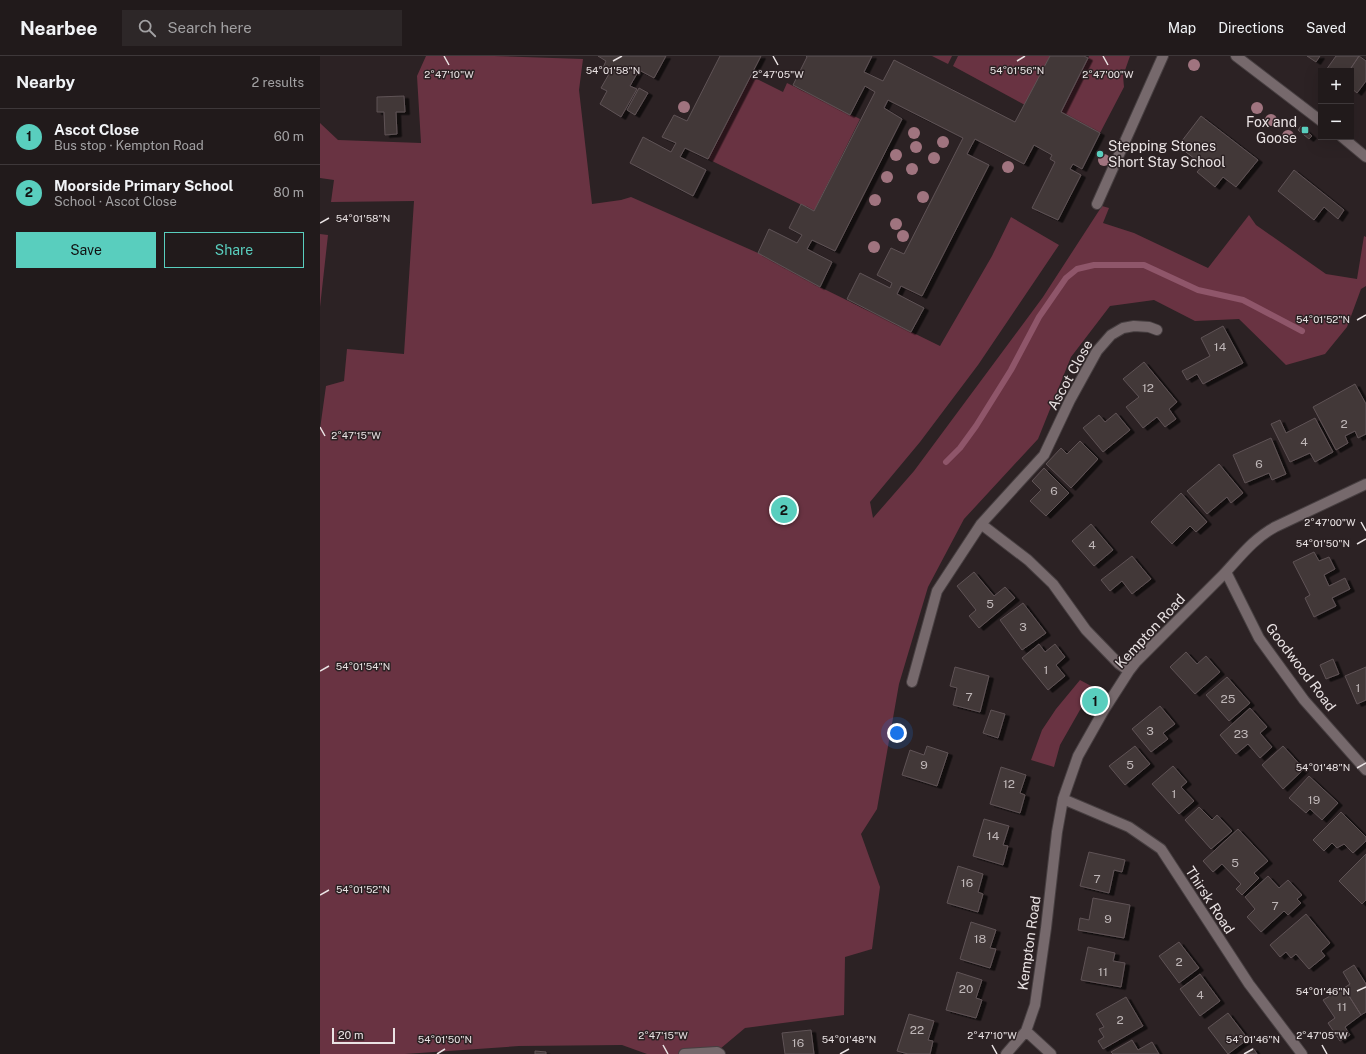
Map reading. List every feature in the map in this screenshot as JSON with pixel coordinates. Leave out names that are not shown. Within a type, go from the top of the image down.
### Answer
[{"type":"street","points":[[1097,204],[1163,56]]},
{"type":"street","points":[[1236,56],[1318,119]]},
{"type":"street","points":[[1346,140],[1366,157]]},
{"type":"street","name":"Ascot Close","points":[[912,682],[937,591],[981,524],[1044,455],[1070,400],[1097,351],[1111,335],[1123,328],[1134,326],[1149,327],[1157,330]]},
{"type":"street","name":"Kempton Road","points":[[1006,1054],[1026,1031],[1035,1005],[1057,832],[1063,799],[1078,756],[1104,710],[1129,671],[1226,572],[1252,543],[1263,534],[1366,484]]},
{"type":"street","points":[[981,524],[1028,560],[1053,584],[1086,630],[1119,664],[1129,671]]},
{"type":"street","name":"Goodwood Road","points":[[1226,572],[1259,638],[1304,700],[1365,766]]},
{"type":"street","name":"Thirsk Road","points":[[1063,799],[1129,827],[1161,849],[1249,984],[1302,1054]]},
{"type":"street","points":[[1026,1031],[1051,1054]]},
{"type":"street","points":[[684,1054],[717,1052],[720,1054]]},
{"type":"shaded area","points":[[426,56],[494,56],[583,59],[579,90],[592,204],[631,197],[758,253],[820,287],[940,346],[992,256],[1011,217],[1059,245],[978,365],[920,442],[870,502],[873,518],[914,471],[1043,297],[1102,206],[1109,208],[1103,223],[1134,233],[1208,268],[1249,215],[1256,225],[1326,274],[1357,279],[1364,236],[1366,237],[1366,286],[1361,289],[1347,327],[1325,354],[1286,365],[1239,319],[1195,321],[1154,300],[1110,306],[1071,357],[1038,439],[964,519],[928,587],[899,684],[877,809],[861,834],[880,887],[872,949],[845,957],[844,1015],[745,1028],[714,1054],[647,1054],[622,1045],[519,1046],[405,1054],[320,1054],[320,429],[326,386],[344,381],[347,349],[404,354],[414,201],[331,202],[334,180],[320,178],[320,123],[338,140],[421,143],[417,76]]},
{"type":"shaded area","points":[[932,56],[952,56],[948,64]]},
{"type":"shaded area","points":[[958,56],[1050,56],[1025,105],[953,66]]},
{"type":"shaded area","points":[[1089,56],[1130,56],[1123,76],[1124,87],[1100,133],[1061,112]]},
{"type":"shaded area","points":[[751,76],[783,92],[787,83],[860,119],[814,211],[708,159]]},
{"type":"shaded area","points":[[320,234],[328,235],[320,307]]},
{"type":"shaded area","points":[[1080,680],[1093,687],[1060,745],[1054,767],[1031,760],[1042,730],[1056,709]]},
{"type":"building","points":[[598,56],[666,56],[654,78],[639,70],[630,86],[637,89],[621,117],[600,104],[607,91],[601,88],[609,74],[602,70],[606,61]]},
{"type":"building","points":[[720,56],[761,56],[708,159],[685,148],[680,157],[706,170],[693,196],[630,163],[643,137],[671,152],[676,143],[662,137],[674,115],[687,121]]},
{"type":"building","points":[[806,56],[872,56],[864,72],[883,81],[894,60],[1015,122],[1050,56],[1084,56],[1088,58],[1061,112],[1100,133],[1082,169],[1073,164],[1070,169],[1081,175],[1058,220],[1032,208],[1055,162],[1050,159],[1052,155],[1034,145],[1024,164],[975,139],[967,154],[989,165],[922,296],[901,286],[897,294],[924,308],[911,332],[847,299],[860,273],[890,288],[892,283],[877,275],[891,248],[904,254],[963,138],[888,100],[884,108],[902,119],[835,251],[812,240],[807,249],[832,262],[820,287],[758,253],[769,229],[797,243],[802,235],[789,228],[801,204],[814,211],[875,92],[865,86],[850,115],[793,85],[807,57]]},
{"type":"building","points":[[1307,56],[1320,56],[1316,62]]},
{"type":"building","points":[[1336,56],[1359,56],[1351,68],[1327,68]]},
{"type":"building","points":[[1359,56],[1366,61],[1366,81],[1357,93],[1354,90],[1354,68],[1351,68]]},
{"type":"building","points":[[639,88],[648,93],[635,115],[627,110]]},
{"type":"building","points":[[404,96],[405,112],[396,112],[397,134],[385,135],[384,112],[377,112],[377,97]]},
{"type":"building","points":[[1201,116],[1258,160],[1236,187],[1223,177],[1215,187],[1197,172],[1203,165],[1178,146]]},
{"type":"building","points":[[1301,126],[1312,136],[1309,139],[1298,130]]},
{"type":"building","points":[[1294,170],[1344,210],[1338,219],[1324,207],[1314,220],[1278,191]]},
{"type":"building","points":[[1223,326],[1243,363],[1203,384],[1197,374],[1187,380],[1182,371],[1210,356],[1201,338]]},
{"type":"building","points":[[1144,362],[1177,402],[1169,409],[1176,419],[1165,427],[1157,417],[1143,428],[1126,407],[1139,397],[1123,379]]},
{"type":"building","points":[[1355,384],[1366,404],[1366,434],[1358,438],[1355,431],[1345,436],[1348,443],[1336,450],[1313,407]]},
{"type":"building","points":[[1116,413],[1130,430],[1103,452],[1083,428],[1099,415],[1105,422]]},
{"type":"building","points":[[1315,418],[1333,452],[1315,462],[1310,453],[1290,462],[1271,424],[1280,420],[1286,433]]},
{"type":"building","points":[[1271,438],[1286,474],[1272,480],[1269,473],[1245,483],[1233,455]]},
{"type":"building","points":[[1080,441],[1098,459],[1071,488],[1046,464],[1061,448],[1067,454]]},
{"type":"building","points":[[1219,464],[1243,493],[1231,503],[1227,497],[1207,514],[1187,491]]},
{"type":"building","points":[[1044,468],[1069,493],[1046,516],[1030,501],[1041,490],[1032,481]]},
{"type":"building","points":[[1181,493],[1207,522],[1196,532],[1190,526],[1172,544],[1151,522]]},
{"type":"building","points":[[1091,524],[1113,550],[1094,566],[1072,541]]},
{"type":"building","points":[[1314,552],[1319,561],[1329,557],[1335,569],[1324,575],[1329,586],[1345,578],[1350,589],[1332,598],[1336,606],[1314,617],[1305,598],[1310,595],[1293,562]]},
{"type":"building","points":[[1132,556],[1151,579],[1132,594],[1122,581],[1110,591],[1101,580]]},
{"type":"building","points":[[974,572],[994,596],[1005,587],[1015,598],[979,628],[969,616],[976,610],[957,586]]},
{"type":"building","points":[[1023,603],[1046,633],[1022,650],[1000,620]]},
{"type":"building","points":[[1039,644],[1045,652],[1055,644],[1065,657],[1056,665],[1065,676],[1048,690],[1022,658]]},
{"type":"building","points":[[1186,652],[1197,664],[1206,656],[1220,672],[1195,694],[1170,667]]},
{"type":"building","points":[[1333,659],[1339,674],[1326,679],[1320,665]]},
{"type":"building","points":[[955,667],[989,676],[980,712],[953,705],[957,688],[950,686]]},
{"type":"building","points":[[1366,667],[1366,700],[1357,704],[1345,676]]},
{"type":"building","points":[[1227,677],[1250,703],[1229,721],[1206,695]]},
{"type":"building","points":[[1160,706],[1175,724],[1163,733],[1168,739],[1151,752],[1132,729]]},
{"type":"building","points":[[1250,708],[1267,727],[1260,733],[1272,747],[1260,758],[1248,744],[1236,754],[1220,735]]},
{"type":"building","points":[[991,710],[1005,714],[998,738],[983,733]]},
{"type":"building","points":[[927,746],[948,753],[937,786],[902,775],[910,750],[924,755]]},
{"type":"building","points":[[1135,746],[1150,764],[1125,785],[1109,766]]},
{"type":"building","points":[[1283,746],[1304,769],[1283,789],[1262,765]]},
{"type":"building","points":[[1173,766],[1187,782],[1181,787],[1194,801],[1179,814],[1152,784]]},
{"type":"building","points":[[1001,767],[1026,775],[1020,793],[1025,795],[1020,813],[990,804]]},
{"type":"building","points":[[1309,776],[1338,803],[1322,820],[1310,809],[1306,813],[1289,798]]},
{"type":"building","points":[[1199,807],[1212,820],[1217,815],[1232,831],[1211,849],[1185,820]]},
{"type":"building","points":[[1341,812],[1366,837],[1366,841],[1353,853],[1344,844],[1337,848],[1332,843],[1324,851],[1313,840]]},
{"type":"building","points":[[984,819],[1009,826],[1003,845],[1008,846],[1003,865],[973,856]]},
{"type":"building","points":[[1238,829],[1268,861],[1254,873],[1259,878],[1242,895],[1236,889],[1241,884],[1222,864],[1213,872],[1203,861]]},
{"type":"building","points":[[1089,852],[1125,860],[1122,872],[1114,870],[1109,893],[1080,886]]},
{"type":"building","points":[[1366,854],[1366,900],[1362,904],[1339,881]]},
{"type":"building","points":[[958,866],[983,874],[978,892],[983,894],[978,912],[947,903]]},
{"type":"building","points":[[1268,876],[1279,888],[1288,880],[1302,895],[1297,899],[1301,903],[1288,915],[1284,911],[1261,932],[1247,917],[1255,909],[1245,897]]},
{"type":"building","points":[[1093,898],[1130,905],[1124,938],[1078,930],[1080,918],[1089,920]]},
{"type":"building","points":[[1306,914],[1330,943],[1321,951],[1325,956],[1309,969],[1296,954],[1291,958],[1286,952],[1280,957],[1270,945]]},
{"type":"building","points":[[971,922],[996,930],[990,948],[996,949],[990,968],[960,959]]},
{"type":"building","points":[[1179,942],[1199,968],[1179,983],[1159,956]]},
{"type":"building","points":[[1088,947],[1115,953],[1113,961],[1125,963],[1121,987],[1081,980]]},
{"type":"building","points":[[1354,965],[1366,984],[1366,1012],[1361,1015],[1344,988],[1350,984],[1343,972]]},
{"type":"building","points":[[957,972],[982,980],[976,998],[982,1000],[976,1018],[946,1010]]},
{"type":"building","points":[[1200,974],[1220,1001],[1200,1016],[1180,989]]},
{"type":"building","points":[[1344,988],[1361,1015],[1345,1027],[1350,1035],[1340,1041],[1328,1023],[1335,1018],[1323,1000]]},
{"type":"building","points":[[1126,997],[1143,1026],[1103,1049],[1098,1041],[1104,1037],[1099,1029],[1104,1027],[1096,1014]]},
{"type":"building","points":[[1228,1013],[1248,1039],[1228,1054],[1208,1028]]},
{"type":"building","points":[[909,1014],[934,1021],[928,1040],[933,1041],[930,1054],[908,1054],[897,1051]]},
{"type":"building","points":[[811,1030],[814,1054],[785,1054],[782,1033]]},
{"type":"building","points":[[1132,1040],[1138,1050],[1152,1042],[1159,1054],[1113,1054],[1111,1052]]},
{"type":"building","points":[[1253,1048],[1257,1054],[1246,1054]]},
{"type":"building","points":[[535,1051],[546,1052],[546,1054],[535,1054]]},
{"type":"waterway","points":[[946,462],[960,448],[976,426],[1011,370],[1039,317],[1066,278],[1077,269],[1094,265],[1144,265],[1198,290],[1243,300],[1302,331]]},
{"type":"place","name":"Fox and Goose","points":[[1305,130]]},
{"type":"place","name":"Stepping Stones Short Stay School","points":[[1100,154]]},
{"type":"place","name":"Moorside Primary School","points":[[784,510]]},
{"type":"place","name":"Ascot Close","points":[[1095,701]]}]
